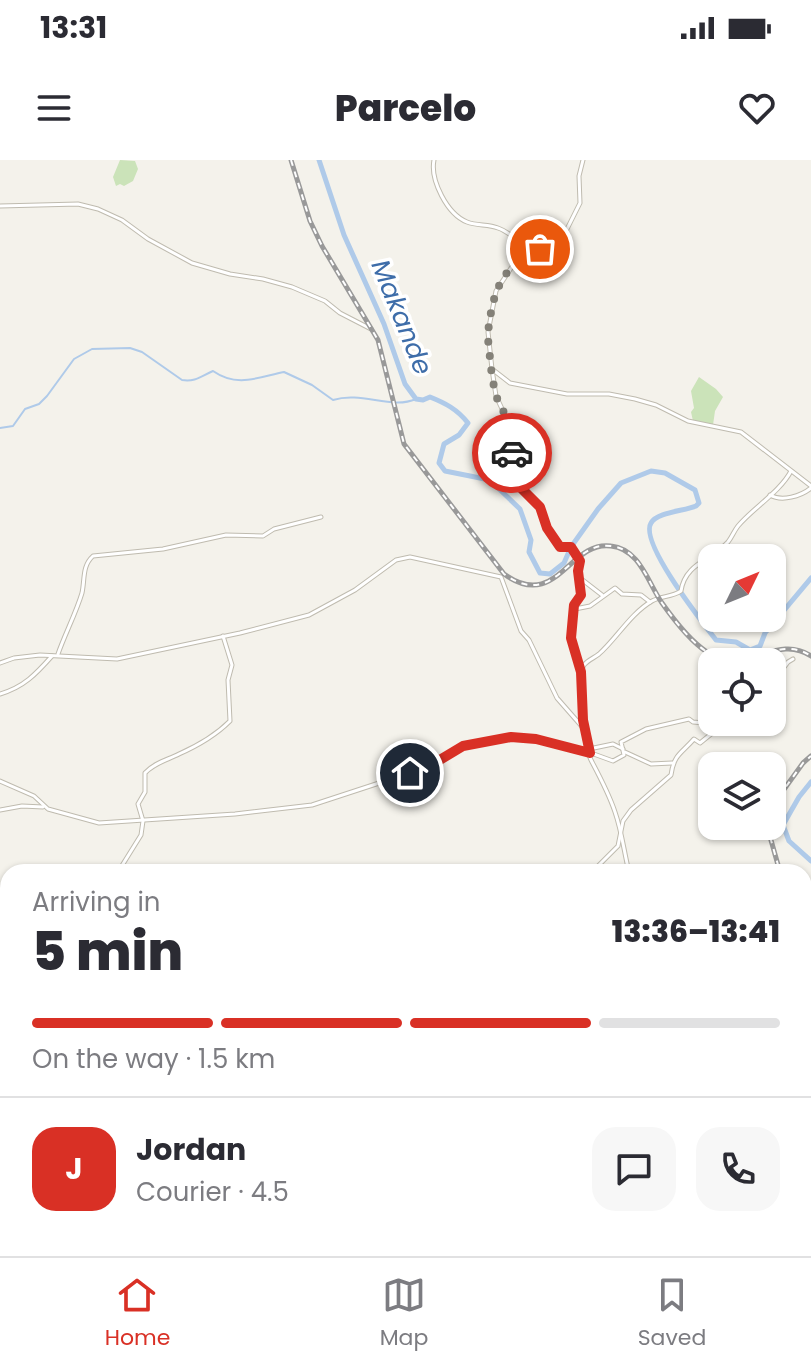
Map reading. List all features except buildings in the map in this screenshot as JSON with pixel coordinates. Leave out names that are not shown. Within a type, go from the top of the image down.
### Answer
[{"type":"street","points":[[434,160],[433,174],[456,217],[480,226],[497,227],[535,250]]},
{"type":"street","points":[[577,160],[582,162],[579,181],[581,201],[577,212],[563,236],[512,264],[496,291],[488,332],[496,396],[511,428],[514,458],[511,467],[514,476],[540,507],[547,528],[560,547],[571,547],[579,560],[581,595],[573,609],[572,647],[581,672],[585,730],[591,760],[602,777],[627,864]]},
{"type":"street","points":[[0,206],[78,204],[97,209],[122,220],[148,239],[192,263],[292,287],[325,301],[340,313],[371,329]]},
{"type":"street","points":[[492,369],[510,383],[567,394],[609,394],[635,399],[656,405],[688,421],[741,432],[811,487],[793,497],[776,498],[770,495]]},
{"type":"street","points":[[581,672],[586,663],[650,602],[681,591],[682,583],[696,564],[726,544],[737,527],[786,480],[791,470]]},
{"type":"street","points":[[0,694],[28,681],[55,656],[81,595],[84,572],[93,556],[163,549],[226,535],[263,536],[274,529],[321,517]]},
{"type":"street","points":[[0,663],[22,657],[117,659],[309,615],[355,590],[396,560],[407,557],[496,575],[502,579],[521,633],[529,640],[557,698],[585,730]]},
{"type":"street","points":[[580,578],[602,595]]},
{"type":"street","points":[[573,609],[590,606],[615,588],[622,594],[641,595],[650,602]]},
{"type":"street","points":[[123,864],[140,836],[143,821],[138,804],[145,792],[145,773],[153,765],[188,750],[230,721],[228,680],[232,665],[223,636]]},
{"type":"street","points":[[786,665],[793,659]]},
{"type":"street","points":[[0,810],[46,807],[99,823],[310,806],[428,767],[463,746],[523,737],[590,751],[613,761],[623,756],[620,742],[633,734],[679,720],[698,722]]},
{"type":"street","points":[[600,864],[617,847],[623,821],[631,810],[671,775],[672,763],[679,753],[693,740],[700,744],[708,736]]},
{"type":"street","points":[[590,751],[613,744],[651,764],[672,763]]},
{"type":"street","points":[[0,781],[46,807]]},
{"type":"street","points":[[32,807],[37,800]]},
{"type":"green space","points":[[120,160],[135,161],[138,169],[133,181],[116,186],[113,177]]},
{"type":"green space","points":[[699,377],[723,397],[715,411],[713,425],[693,421],[691,391]]},
{"type":"waterway","name":"Makande","points":[[319,160],[344,235],[384,324],[405,384],[416,399],[430,397],[441,402],[468,423],[459,435],[444,444],[439,463],[445,471],[485,479],[520,509],[531,540],[529,552],[540,573],[550,574],[564,563],[571,547],[598,509],[621,483],[651,471],[665,473],[695,490],[699,503],[696,506],[659,516],[651,523],[650,533],[654,547],[674,582],[716,640],[736,642],[750,650],[760,646],[765,633],[811,578]]},
{"type":"waterway","points":[[0,428],[13,426],[25,409],[39,404],[74,359],[92,349],[130,348],[142,352],[182,380],[195,379],[213,371],[239,380],[284,372],[312,385],[333,400],[355,398],[397,403],[416,399]]},
{"type":"waterway","name":"Makande","points":[[811,782],[783,825],[789,841],[811,861]]},
{"type":"waterway","points":[[568,1256],[580,1256]]},
{"type":"railway","points":[[291,160],[310,221],[322,246],[378,340],[404,444],[504,574],[522,583],[537,585],[550,580],[584,553],[597,547],[621,548],[642,568],[677,623],[707,652],[734,661],[785,649],[798,650],[811,656]]},
{"type":"railway","points":[[786,787],[811,756]]},
{"type":"railway","points":[[771,840],[778,864]]},
{"type":"way so far","points":[[512,453],[510,425],[496,396],[492,377],[489,321],[496,291],[512,264],[540,249]]},
{"type":"route","points":[[410,773],[428,767],[463,746],[519,736],[590,753],[583,720],[581,672],[571,638],[573,609],[581,595],[580,561],[571,547],[560,547],[547,528],[540,507],[522,489],[511,467],[512,453]]}]
